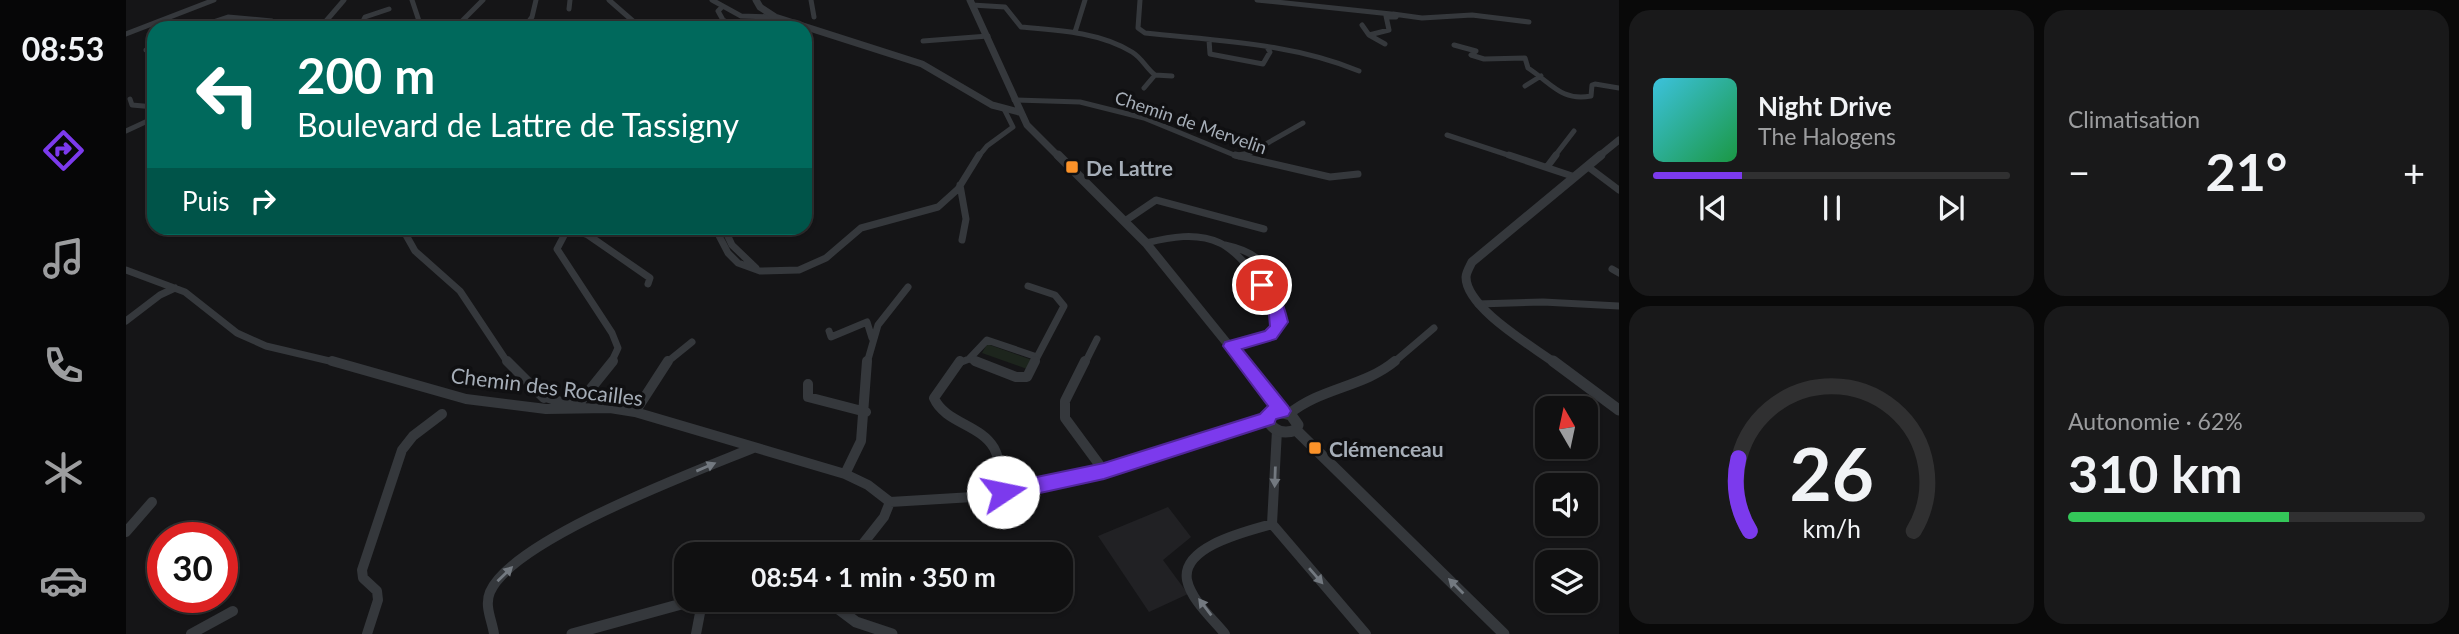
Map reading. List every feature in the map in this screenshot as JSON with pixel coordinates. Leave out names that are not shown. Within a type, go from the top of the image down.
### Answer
[{"type":"street","points":[[163,21],[214,0]]},
{"type":"street","points":[[326,21],[344,0]]},
{"type":"street","points":[[412,0],[419,21]]},
{"type":"street","points":[[463,21],[477,9],[482,0]]},
{"type":"street","points":[[529,21],[536,0]]},
{"type":"street","points":[[569,9],[570,0]]},
{"type":"street","points":[[609,0],[633,21]]},
{"type":"street","points":[[712,0],[721,8],[746,18],[775,17]]},
{"type":"street","points":[[756,0],[764,11],[788,21]]},
{"type":"street","points":[[811,0],[814,17]]},
{"type":"street","points":[[963,0],[1005,7],[1021,27],[1075,32],[1133,51],[1144,68],[1155,75],[1172,76]]},
{"type":"street","points":[[1075,32],[1085,0]]},
{"type":"street","points":[[1140,0],[1141,31],[1287,48],[1327,58],[1359,71]]},
{"type":"street","points":[[1257,0],[1389,15],[1472,15],[1529,22]]},
{"type":"street","points":[[971,2],[1019,112],[1033,131],[1146,243],[1286,413],[1297,422],[1296,430]]},
{"type":"street","points":[[721,8],[718,11],[720,16],[727,21]]},
{"type":"street","points":[[360,21],[365,16],[389,9]]},
{"type":"street","points":[[1369,35],[1390,29],[1389,15]]},
{"type":"street","points":[[216,21],[228,17],[272,21]]},
{"type":"street","points":[[1362,26],[1369,35],[1385,44]]},
{"type":"street","points":[[126,34],[147,27]]},
{"type":"street","points":[[143,29],[147,30]]},
{"type":"street","points":[[812,29],[922,64],[1004,109],[1019,112]]},
{"type":"street","points":[[923,41],[988,36]]},
{"type":"street","points":[[1209,40],[1209,51],[1215,56],[1263,64],[1267,62],[1270,52],[1267,47]]},
{"type":"street","points":[[1454,45],[1476,51],[1471,55],[1480,60],[1521,57],[1527,60],[1528,68],[1567,98],[1586,99],[1591,96],[1592,85],[1595,84],[1619,88]]},
{"type":"street","points":[[1144,88],[1155,75]]},
{"type":"street","points":[[1525,86],[1541,76]]},
{"type":"street","points":[[130,99],[132,106],[147,107]]},
{"type":"street","name":"Chemin de Mervelin","points":[[1014,100],[1071,101],[1110,108],[1180,131],[1235,156],[1330,177],[1359,174]]},
{"type":"street","points":[[719,235],[730,256],[743,267],[777,272],[808,268],[822,261],[846,236],[862,227],[936,208],[960,186],[986,147],[1011,132],[1012,124],[1004,109]]},
{"type":"street","points":[[126,131],[147,121]]},
{"type":"street","points":[[1235,156],[1250,153],[1303,123]]},
{"type":"street","points":[[1547,167],[1574,131]]},
{"type":"street","points":[[1447,135],[1575,177]]},
{"type":"street","points":[[1619,140],[1470,265],[1467,282],[1478,304],[1619,410]]},
{"type":"street","points":[[1587,166],[1601,172],[1607,182],[1619,190]]},
{"type":"street","points":[[960,186],[966,219],[962,240]]},
{"type":"street","points":[[1125,221],[1156,200],[1176,204],[1239,226],[1264,229]]},
{"type":"street","points":[[1146,243],[1185,234],[1250,250],[1268,263],[1276,291],[1275,302],[1280,322],[1270,335],[1231,346]]},
{"type":"street","points":[[406,235],[415,251],[460,290],[513,370],[543,396],[576,407],[585,392],[613,361],[618,348],[612,333],[559,255],[557,249],[565,235]]},
{"type":"street","points":[[588,235],[650,278],[648,284]]},
{"type":"street","points":[[727,235],[732,245],[756,268]]},
{"type":"street","points":[[1224,244],[1275,302]]},
{"type":"street","name":"Chemin des Rocailles","points":[[126,270],[176,288],[237,333],[266,346],[314,356],[447,395],[542,408],[576,407],[635,412],[845,474],[868,485],[890,502]]},
{"type":"street","points":[[969,359],[1024,378],[1064,306],[1055,295],[1028,286]]},
{"type":"street","points":[[126,321],[160,295],[176,288]]},
{"type":"street","points":[[845,474],[860,448],[867,425],[872,338],[884,313],[908,288]]},
{"type":"street","points":[[1478,304],[1543,302],[1619,306]]},
{"type":"street","points":[[830,331],[831,337],[838,336],[867,322],[872,338]]},
{"type":"street","points":[[1267,419],[1269,413],[1286,413],[1303,402],[1382,372],[1434,328]]},
{"type":"street","points":[[1097,339],[1065,401],[1065,418],[1104,471]]},
{"type":"street","points":[[1003,492],[998,457],[986,436],[934,402],[955,364],[969,359],[987,340],[1037,357]]},
{"type":"street","points":[[635,412],[644,402],[651,381],[667,362],[692,342]]},
{"type":"street","points":[[808,384],[808,397],[866,412]]},
{"type":"street","points":[[542,408],[545,400],[543,396]]},
{"type":"street","points":[[367,634],[377,591],[363,578],[362,570],[393,473],[407,442],[442,414]]},
{"type":"street","points":[[864,542],[884,517],[890,502],[1003,492],[1104,471],[1225,430],[1267,419]]},
{"type":"street","points":[[1267,419],[1277,430],[1288,433],[1296,430]]},
{"type":"street","points":[[1277,430],[1272,524],[1366,634]]},
{"type":"street","points":[[1296,430],[1504,634]]},
{"type":"street","points":[[494,634],[486,608],[488,599],[491,589],[510,568],[619,506],[754,448]]},
{"type":"street","points":[[126,532],[152,502]]},
{"type":"street","points":[[1225,634],[1187,580],[1187,568],[1193,557],[1205,548],[1272,524]]},
{"type":"street","points":[[572,634],[674,606]]},
{"type":"street","points":[[696,634],[700,612]]},
{"type":"street","points":[[843,612],[856,622],[885,633]]},
{"type":"street","points":[[191,634],[202,625],[229,613]]},
{"type":"shaded area","points":[[987,344],[1032,360],[1027,369],[982,353]]},
{"type":"shaded area","points":[[1168,507],[1191,537],[1163,560],[1188,594],[1149,612],[1098,536]]},
{"type":"place","name":"De Lattre","points":[[1072,167]]},
{"type":"place","name":"Clémenceau","points":[[1315,448]]},
{"type":"route","points":[[1003,492],[1079,478],[1140,461],[1203,437],[1267,419],[1273,411],[1282,411],[1231,346],[1270,335],[1276,330],[1280,322],[1275,302],[1262,285]]}]
